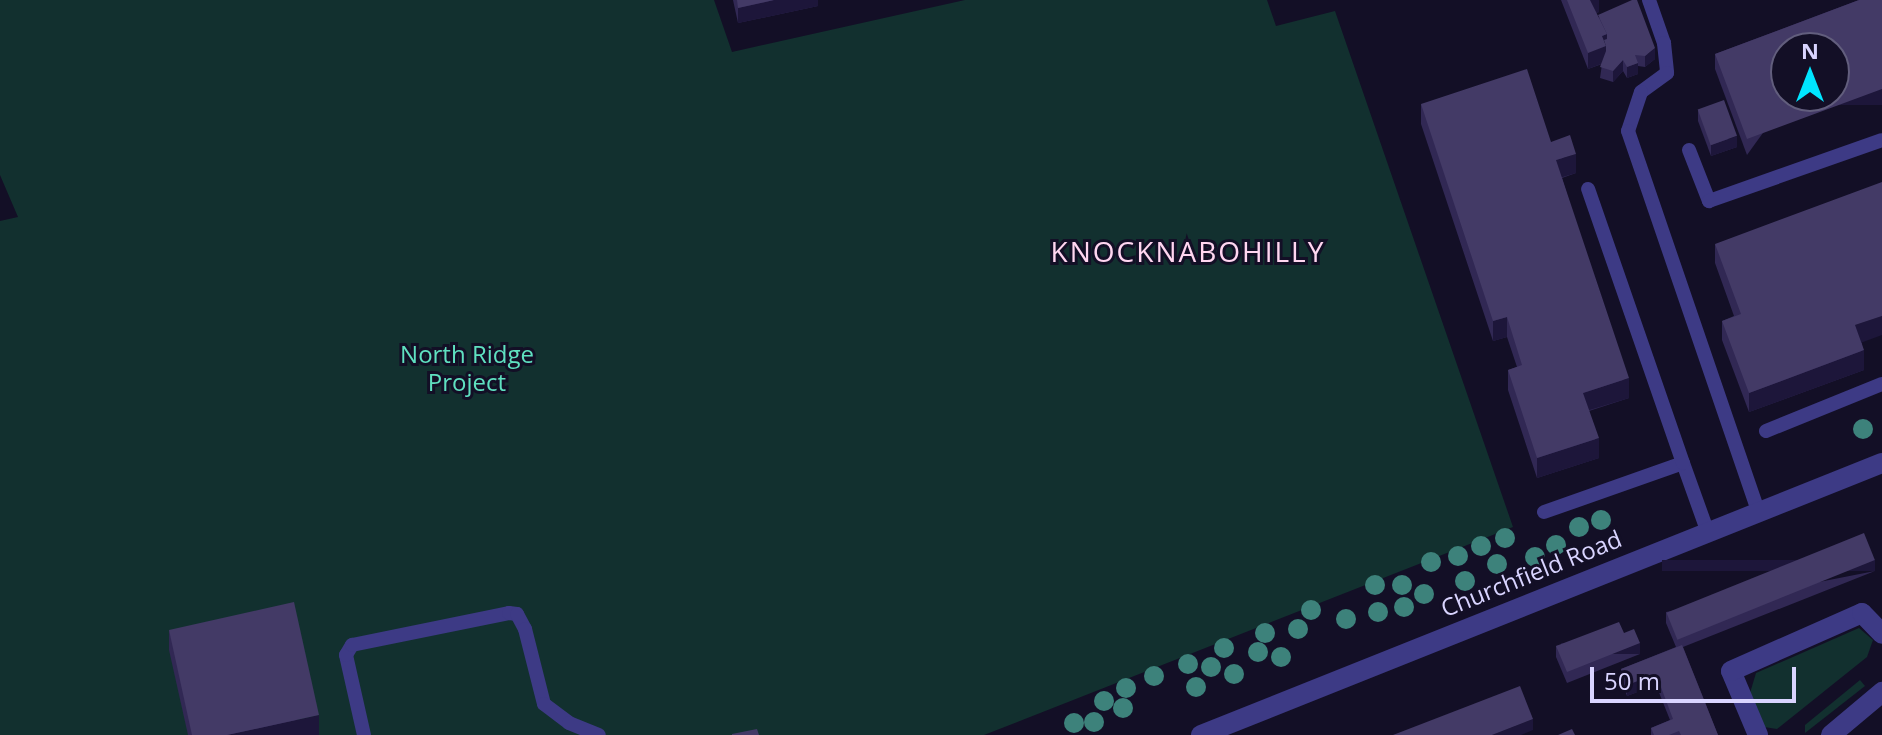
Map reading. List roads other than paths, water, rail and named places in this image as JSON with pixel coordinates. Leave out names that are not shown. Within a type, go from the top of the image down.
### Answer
[{"type":"street","name":"Churchfield Road","points":[[1201,735],[1707,530],[1882,463]]},
{"type":"street","points":[[1758,735],[1731,671],[1862,613],[1882,634]]},
{"type":"street","points":[[1831,735],[1882,692]]},
{"type":"lane","points":[[1649,0],[1664,43],[1667,73],[1641,92],[1628,131],[1758,510]]},
{"type":"lane","points":[[1689,150],[1709,201],[1882,140]]},
{"type":"lane","points":[[1588,189],[1707,530]]},
{"type":"lane","points":[[1766,431],[1882,384]]},
{"type":"lane","points":[[1544,512],[1683,463]]},
{"type":"lane","points":[[364,735],[346,655],[352,645],[509,613],[517,614],[525,629],[544,704],[569,723],[599,735]]},
{"type":"district","name":"KNOCKNABOHILLY","points":[[1188,251]]},
{"type":"park label","name":"North Ridge Project","points":[[467,368]]}]
